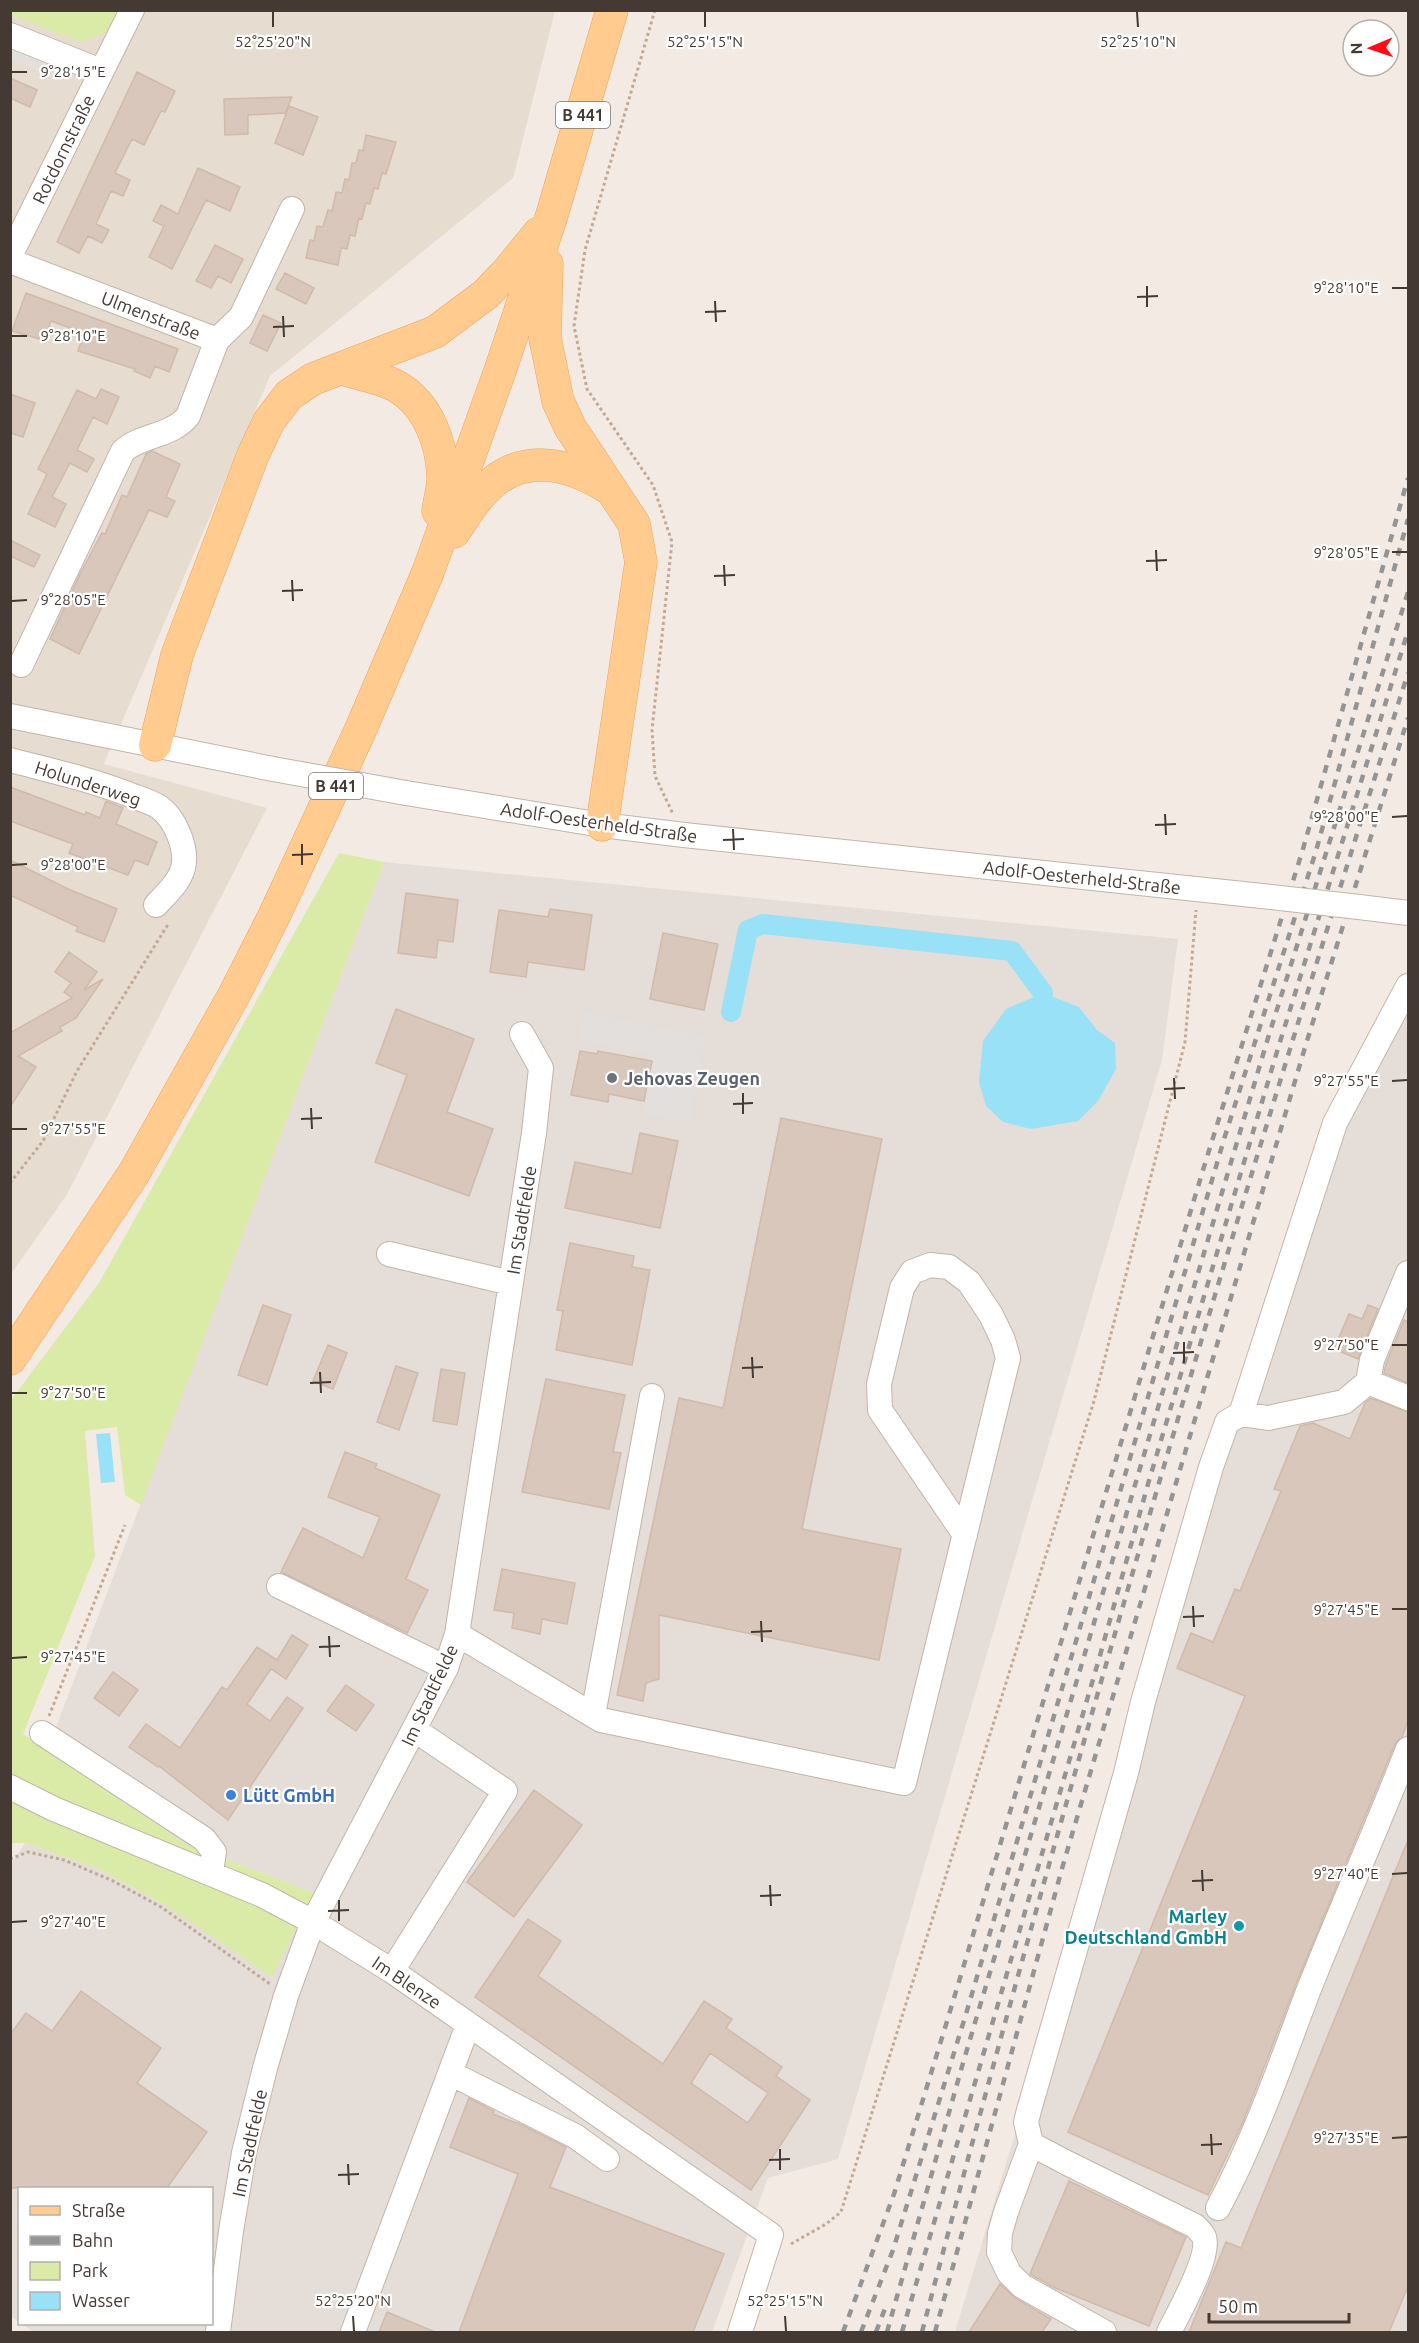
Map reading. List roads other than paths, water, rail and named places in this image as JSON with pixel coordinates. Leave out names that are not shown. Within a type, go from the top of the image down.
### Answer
[{"type":"main road","name":"B 441","points":[[10,1359],[134,1173],[234,995],[327,805],[428,572],[501,368],[551,218],[612,10]]},
{"type":"main road","points":[[155,746],[177,656],[253,455],[269,421],[289,395],[313,379],[435,332],[486,294],[551,218]]},
{"type":"main road","points":[[551,218],[545,290],[545,338],[558,401],[570,427],[634,524],[641,562],[602,825]]},
{"type":"main road","points":[[342,369],[396,386],[417,404],[430,422],[438,448],[443,480],[428,572]]},
{"type":"main road","points":[[428,572],[479,496],[502,477],[521,468],[543,464],[570,468],[614,491]]},
{"type":"street","name":"Rotdornstraße","points":[[10,256],[132,10]]},
{"type":"street","points":[[10,35],[101,71]]},
{"type":"street","name":"Ulmenstraße","points":[[10,261],[217,340],[241,317],[292,209]]},
{"type":"street","points":[[21,665],[123,451],[132,443],[181,425],[188,417],[217,340]]},
{"type":"street","name":"Adolf-Oesterheld-Straße","points":[[10,716],[273,769],[602,825],[1408,913]]},
{"type":"street","name":"Holunderweg","points":[[10,760],[108,786],[158,806],[175,826],[183,849],[183,867],[175,884],[156,905]]},
{"type":"street","points":[[1241,1414],[1335,1123],[1408,987]]},
{"type":"street","name":"Im Stadtfelde","points":[[219,2332],[231,2231],[244,2153],[286,1996],[313,1922],[446,1668],[457,1634],[534,1132],[541,1068],[522,1034]]},
{"type":"street","points":[[389,1254],[511,1283]]},
{"type":"street","points":[[457,1634],[601,1720],[904,1783],[1008,1358],[1003,1340],[991,1315],[969,1282],[949,1267],[930,1265],[912,1272],[902,1288],[879,1384],[880,1410],[964,1535]]},
{"type":"street","points":[[1104,2332],[1022,2286],[1009,2273],[999,2252],[1000,2233],[1031,2144],[1026,2122],[1029,2110],[1126,1773],[1143,1702],[1227,1422],[1241,1414],[1268,1418],[1344,1402],[1368,1382],[1372,1360],[1408,1273]]},
{"type":"street","points":[[1368,1382],[1408,1398]]},
{"type":"street","points":[[593,1715],[652,1396]]},
{"type":"street","points":[[279,1586],[446,1668]]},
{"type":"street","points":[[392,1971],[505,1791],[415,1730]]},
{"type":"street","points":[[42,1733],[204,1839],[214,1852],[211,1872]]},
{"type":"street","points":[[1169,2332],[1197,2275],[1204,2249],[1204,2237],[1230,2186],[1280,2068],[1310,1987],[1408,1749]]},
{"type":"street","name":"Im Blenze","points":[[10,1786],[54,1809],[211,1872],[313,1922],[392,1971],[771,2235],[740,2332]]},
{"type":"street","points":[[352,2332],[468,2025]]},
{"type":"street","points":[[450,2073],[575,2136],[607,2159]]},
{"type":"street","points":[[1031,2144],[1195,2226],[1204,2237]]},
{"type":"water","points":[[1043,993],[1079,1007],[1097,1030],[1115,1043],[1116,1069],[1098,1101],[1078,1121],[1031,1129],[1003,1122],[986,1106],[979,1082],[983,1041],[1006,1009]]},
{"type":"water","points":[[110,1433],[115,1482],[101,1483],[96,1434]]},
{"type":"waterway","points":[[731,1012],[748,930],[763,924],[1012,951],[1043,993]]},
{"type":"railway","points":[[843,2332],[894,2194],[948,2018],[1203,1170],[1303,849],[1408,478]]},
{"type":"railway","points":[[861,2332],[893,2250],[966,2014],[1225,1136],[1316,851],[1408,519]]},
{"type":"railway","points":[[887,2332],[963,2063],[1268,1038],[1408,592]]},
{"type":"railway","points":[[902,2332],[1148,1484],[1279,1045],[1408,631]]},
{"type":"railway","points":[[922,2332],[1035,1915],[1154,1500],[1279,1086],[1408,673]]},
{"type":"railway","points":[[935,2332],[1063,1865],[1306,1044],[1408,718]]},
{"type":"railway","points":[[876,2332],[886,2306]]},
{"type":"place","name":"Jehovas Zeugen","points":[[612,1078]]},
{"type":"place","name":"Lütt GmbH","points":[[231,1795]]},
{"type":"place","name":"Marley Deutschland GmbH","points":[[1239,1926]]}]
